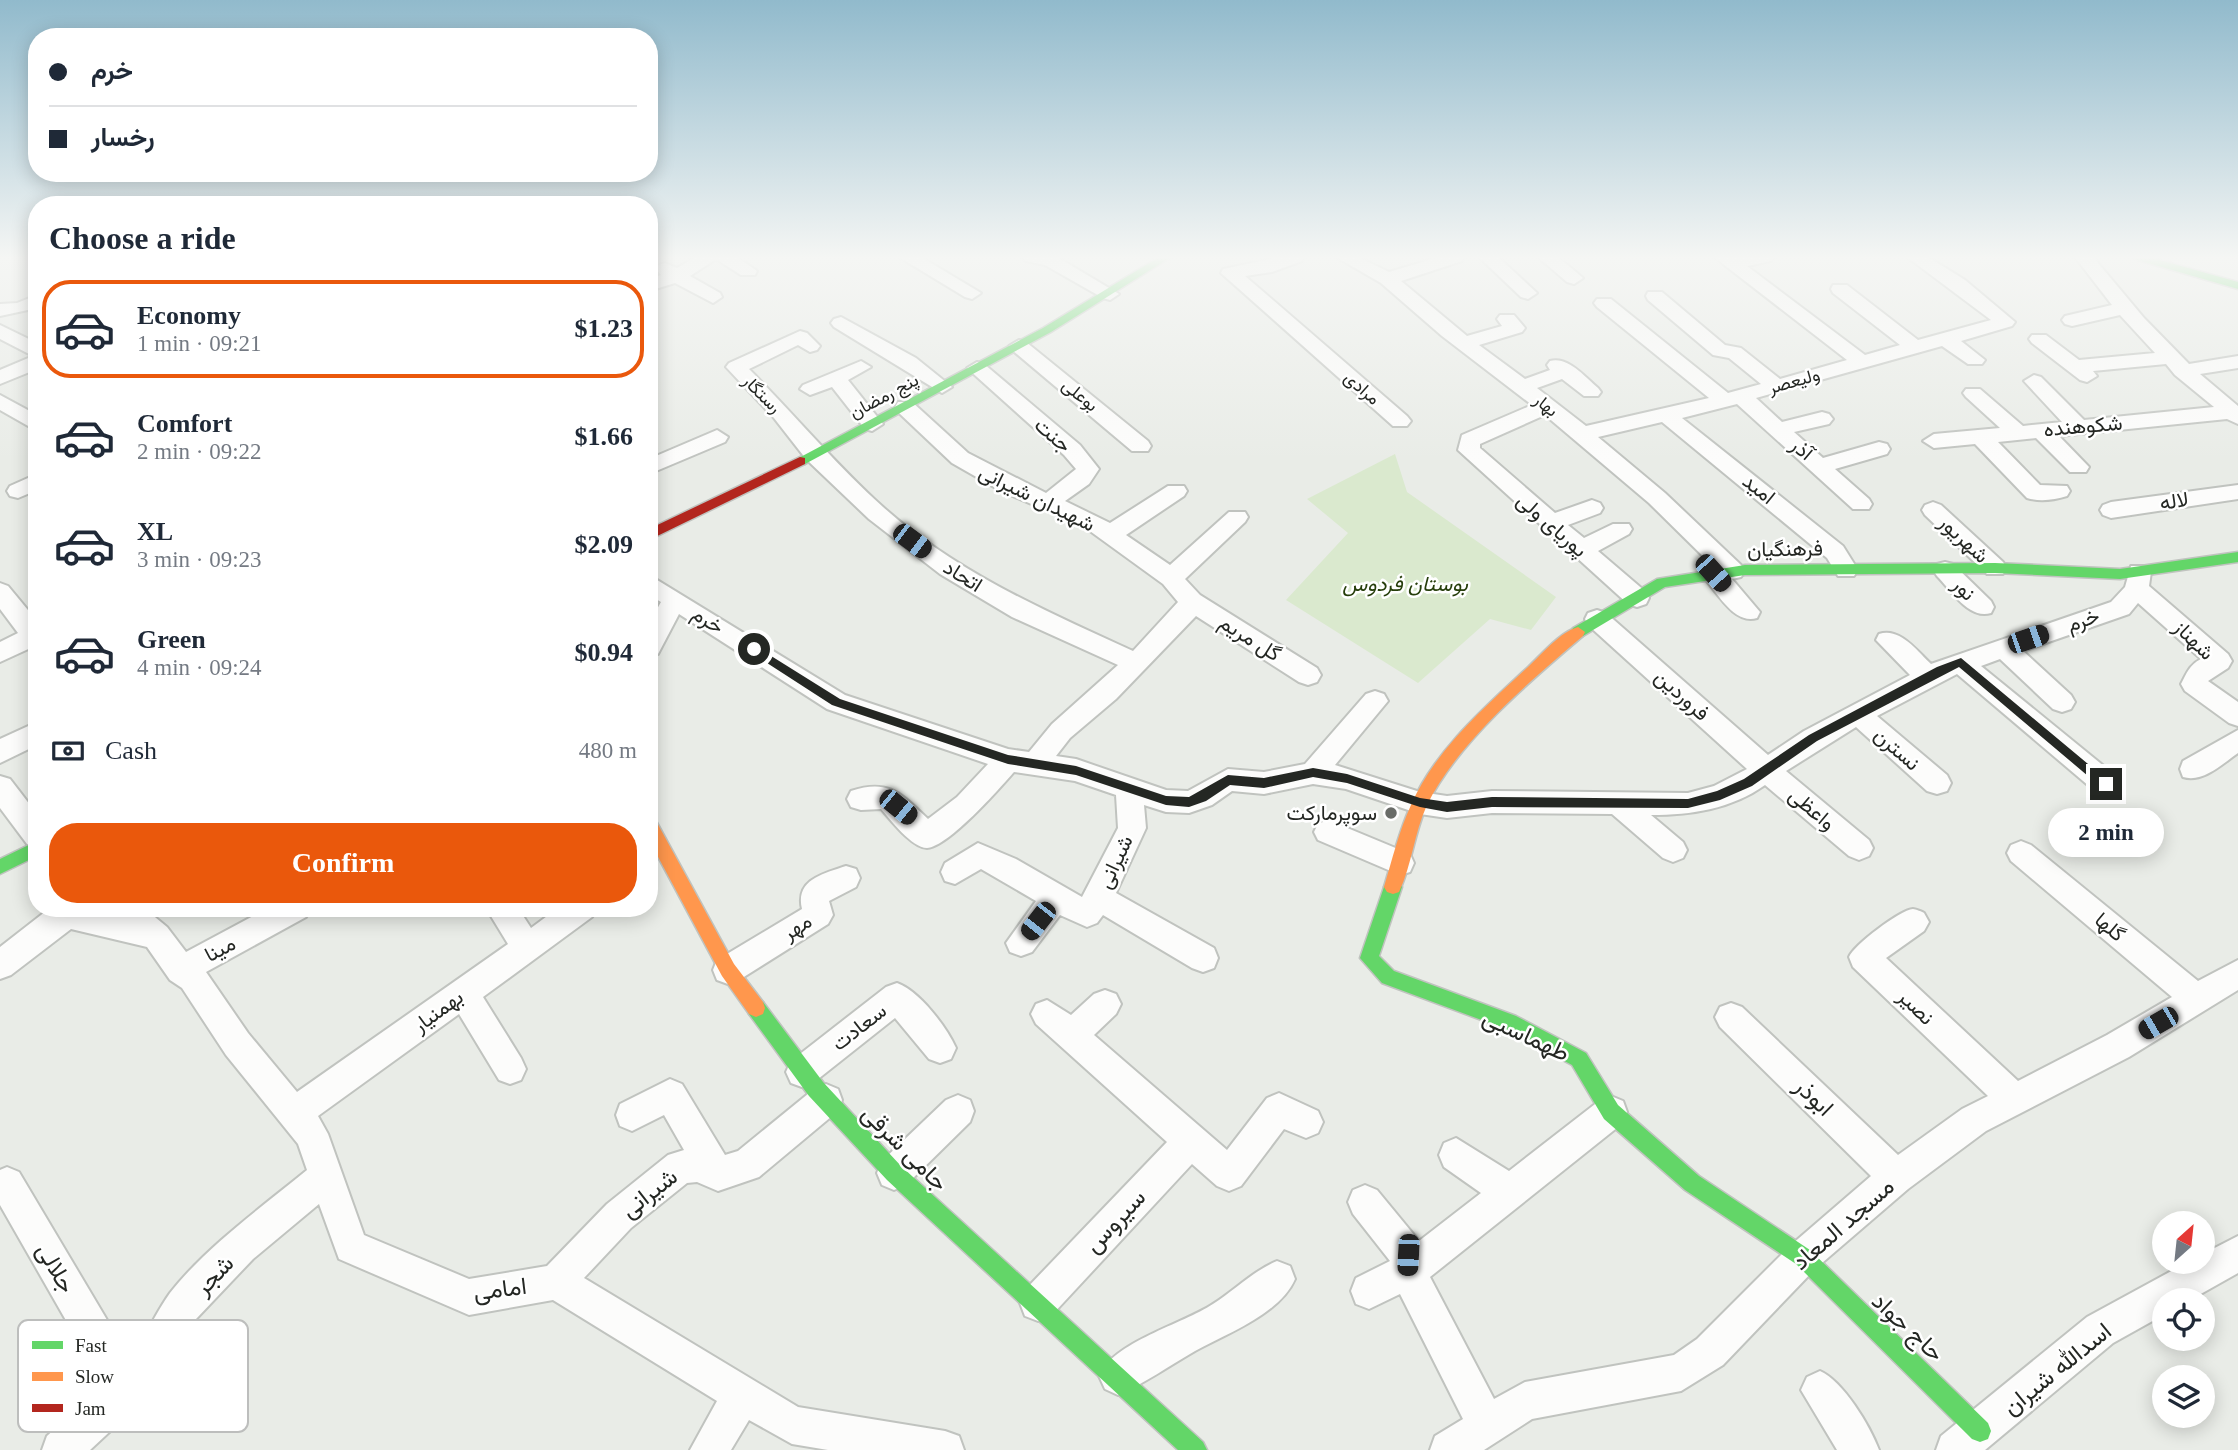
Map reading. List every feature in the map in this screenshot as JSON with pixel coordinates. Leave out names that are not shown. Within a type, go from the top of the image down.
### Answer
[{"type":"street","points":[[844,325],[909,362],[942,387]]},
{"type":"street","name":"پنج رمضان","points":[[658,531],[905,407],[1055,325]]},
{"type":"street","name":"مرادی","points":[[1289,325],[1399,421]]},
{"type":"street","name":"بهار","points":[[1442,325],[1582,434],[1657,498],[1723,572],[1748,612]]},
{"type":"street","points":[[1465,344],[1515,328],[1512,325]]},
{"type":"street","name":"آذر","points":[[1633,325],[1733,399],[1779,429],[1861,504]]},
{"type":"street","points":[[1689,325],[1720,351],[1734,352],[1776,386]]},
{"type":"street","points":[[1813,325],[1862,362]]},
{"type":"street","points":[[1886,325],[1915,347]]},
{"type":"street","name":"ولیعصر","points":[[1582,434],[1733,399],[1996,325]]},
{"type":"street","points":[[2140,325],[2176,365],[2235,414]]},
{"type":"street","points":[[0,331],[28,346]]},
{"type":"street","name":"رستگار","points":[[810,346],[800,337],[736,368],[782,413],[814,454]]},
{"type":"street","points":[[1946,339],[1975,360]]},
{"type":"street","points":[[2039,339],[2093,381]]},
{"type":"street","name":"بوعلی","points":[[1019,345],[1140,446]]},
{"type":"street","points":[[2076,366],[2238,362]]},
{"type":"street","points":[[0,378],[28,365]]},
{"type":"street","points":[[810,389],[861,367]]},
{"type":"street","name":"جنت","points":[[977,368],[1072,450],[1088,469],[1081,479],[1048,502]]},
{"type":"street","points":[[1522,387],[1562,368],[1591,392]]},
{"type":"street","points":[[836,378],[872,424]]},
{"type":"street","points":[[2034,381],[2078,426]]},
{"type":"street","points":[[1973,393],[2017,432]]},
{"type":"street","points":[[0,401],[28,418]]},
{"type":"street","points":[[1469,450],[1470,440],[1547,406]]},
{"type":"street","name":"شهیدان شیرانی","points":[[905,407],[960,458],[1009,486],[1091,522],[1171,578],[1187,592],[1191,601]]},
{"type":"street","name":"شکوهنده","points":[[1934,441],[2235,414]]},
{"type":"street","name":"امید","points":[[1667,415],[1835,552],[1846,570]]},
{"type":"street","points":[[0,425],[28,419]]},
{"type":"street","points":[[1779,429],[1822,419]]},
{"type":"street","points":[[2041,430],[2078,467]]},
{"type":"street","points":[[1979,435],[2035,493],[2059,491]]},
{"type":"street","points":[[658,463],[717,437]]},
{"type":"street","points":[[1822,466],[1880,449]]},
{"type":"street","name":"پوریای ولی","points":[[1469,450],[1637,598]]},
{"type":"street","name":"اتحاد","points":[[814,454],[877,514],[948,568],[1021,611],[1136,663]]},
{"type":"street","points":[[1109,535],[1176,491]]},
{"type":"street","name":"لاله","points":[[2110,510],[2238,492]]},
{"type":"street","points":[[1550,523],[1592,508]]},
{"type":"street","name":"شهریور","points":[[1933,510],[1995,568]]},
{"type":"street","points":[[1171,578],[1237,517]]},
{"type":"street","points":[[1580,550],[1621,529]]},
{"type":"street","name":"فرهنگیان","points":[[1420,803],[1450,758],[1543,660],[1597,619],[1662,583],[1723,572],[1995,568],[2120,574],[2138,580],[2238,557]]},
{"type":"street","name":"نور","points":[[1945,570],[1982,607]]},
{"type":"street","name":"خرم","points":[[658,589],[836,702],[1008,760],[1076,770],[1129,790],[1166,800],[1189,802],[1228,780],[1264,783],[1313,773],[1347,778],[1420,803],[1447,807],[1492,802],[1688,804],[1720,796],[1766,770],[1813,738],[1928,676],[2120,608],[2138,580]]},
{"type":"street","name":"شهناز","points":[[2138,580],[2219,661],[2200,671],[2194,684],[2238,716]]},
{"type":"street","points":[[0,592],[28,626]]},
{"type":"street","name":"خرم","points":[[658,635],[674,600]]},
{"type":"street","points":[[1036,763],[1061,731],[1184,615],[1191,601]]},
{"type":"street","name":"گل مریم","points":[[1191,601],[1308,675]]},
{"type":"street","name":"فروردین","points":[[1597,619],[1766,770]]},
{"type":"street","points":[[0,653],[28,639]]},
{"type":"street","points":[[1888,640],[1928,676]]},
{"type":"street","points":[[2004,648],[2062,702]]},
{"type":"street","points":[[1961,663],[2106,784]]},
{"type":"street","points":[[1313,773],[1375,701]]},
{"type":"street","name":"نسترن","points":[[1858,714],[1937,783]]},
{"type":"street","points":[[0,752],[28,737]]},
{"type":"street","points":[[2193,769],[2238,740]]},
{"type":"street","points":[[861,799],[887,798],[927,836],[967,805],[987,779],[1008,760]]},
{"type":"street","name":"واعظی","points":[[1766,770],[1859,848]]},
{"type":"street","points":[[0,787],[28,824]]},
{"type":"street","name":"شیرانی","points":[[1129,790],[1132,828],[1099,898],[1203,958]]},
{"type":"street","points":[[1616,802],[1673,850]]},
{"type":"street","name":"طهماسبی","points":[[1420,803],[1368,958],[1388,977],[1509,1022],[1579,1059],[1611,1112],[1692,1183],[1804,1257]]},
{"type":"street","points":[[1328,832],[1400,863]]},
{"type":"street","points":[[1,865],[28,852]]},
{"type":"street","name":"گلها","points":[[2021,853],[2198,1000]]},
{"type":"street","points":[[955,872],[978,855],[1006,866],[1055,899],[1087,914],[1099,898]]},
{"type":"street","name":"جامی شرقی","points":[[658,858],[728,970],[802,1072],[826,1100],[894,1173],[1118,1376],[1195,1450]]},
{"type":"street","name":"مهر","points":[[728,970],[818,915],[813,895],[846,878]]},
{"type":"street","points":[[1021,943],[1055,899]]},
{"type":"street","points":[[0,965],[60,917]]},
{"type":"street","points":[[92,917],[156,936]]},
{"type":"street","name":"امامی","points":[[133,917],[156,936],[181,970],[194,978],[237,1044],[311,1134],[351,1247],[469,1297],[556,1282],[743,1394],[812,1440],[945,1450]]},
{"type":"street","name":"مینا","points":[[181,970],[279,917]]},
{"type":"street","points":[[506,917],[527,947]]},
{"type":"street","name":"بهمنیار","points":[[294,1114],[569,917]]},
{"type":"street","name":"نصیر","points":[[1914,922],[1864,957],[2012,1098]]},
{"type":"street","name":"مسجد المعاد","points":[[1449,1450],[1525,1402],[1681,1372],[1710,1352],[1804,1257],[1896,1177],[1974,1120],[2012,1098],[2119,1046],[2238,974]]},
{"type":"street","points":[[463,993],[510,1069]]},
{"type":"street","name":"سعادت","points":[[802,1072],[897,998],[940,1048]]},
{"type":"street","points":[[1105,1004],[1059,1025],[1229,1174],[1279,1109],[1306,1122]]},
{"type":"street","name":"ابوذر","points":[[1731,1017],[1896,1177]]},
{"type":"street","points":[[632,1115],[670,1095],[718,1174],[747,1165],[826,1100]]},
{"type":"street","points":[[894,1173],[958,1111]]},
{"type":"street","points":[[1369,1291],[1408,1272],[1611,1112]]},
{"type":"street","name":"سیروس","points":[[1038,1303],[1192,1140]]},
{"type":"street","points":[[1456,1155],[1508,1191]]},
{"type":"street","name":"شیرانی","points":[[556,1282],[619,1216],[680,1167],[698,1165],[718,1174]]},
{"type":"street","name":"شجر","points":[[175,1320],[183,1306],[241,1247],[326,1176]]},
{"type":"street","name":"جلالی","points":[[8,1184],[87,1320]]},
{"type":"street","points":[[1365,1202],[1408,1255],[1408,1272],[1486,1426]]},
{"type":"street","name":"اسدالله شیران","points":[[1967,1441],[2100,1330],[2238,1254]]},
{"type":"street","name":"حاج جواد","points":[[1804,1257],[1967,1441]]},
{"type":"street","points":[[1118,1376],[1184,1337],[1225,1318],[1277,1279]]},
{"type":"street","points":[[1820,1390],[1860,1450]]},
{"type":"street","points":[[709,1450],[743,1394]]},
{"type":"street","name":"شجر","points":[[61,1450],[80,1432]]},
{"type":"green space","name":"بوستان فردوس","points":[[1395,454],[1407,492],[1556,597],[1531,630],[1490,619],[1418,683],[1286,600],[1348,533],[1307,499]]},
{"type":"traffic: fast","points":[[800,461],[1056,325]]},
{"type":"traffic: fast","points":[[1578,632],[1662,583],[1745,570],[1995,568],[2120,574],[2238,557]]},
{"type":"traffic: fast","points":[[0,867],[28,853]]},
{"type":"traffic: fast","points":[[1393,887],[1369,958],[1388,977],[1509,1022],[1579,1059],[1611,1112],[1692,1183],[1803,1257],[1980,1431]]},
{"type":"traffic: fast","points":[[756,1008],[816,1089],[894,1173],[1195,1450]]},
{"type":"traffic: slow","points":[[1393,887],[1408,835],[1430,784],[1490,712],[1578,632]]},
{"type":"traffic: slow","points":[[658,841],[728,970],[756,1008]]},
{"type":"traffic: jam","points":[[658,531],[800,461]]},
{"type":"place","name":"سوپرمارکت","points":[[1391,813]]},
{"type":"route","points":[[754,649],[836,702],[1008,760],[1076,770],[1129,790],[1166,800],[1189,802],[1228,780],[1264,783],[1313,773],[1347,778],[1420,803],[1447,807],[1492,802],[1688,804],[1720,796],[1748,783],[1813,738],[1941,670],[1961,663],[2106,784]]}]
